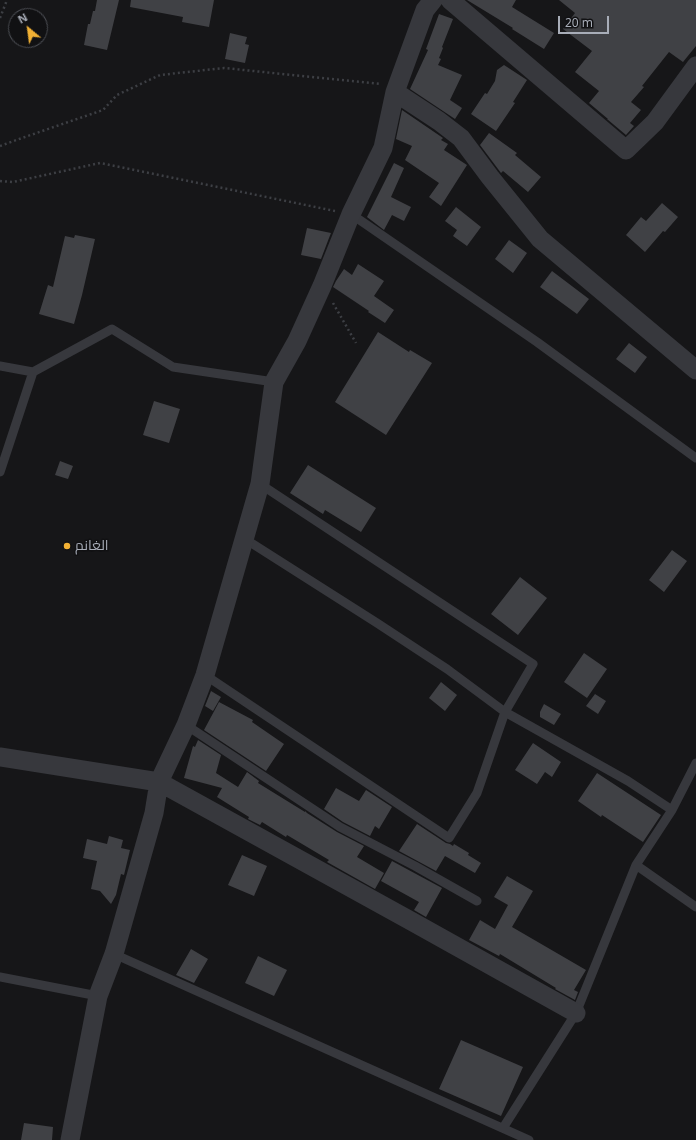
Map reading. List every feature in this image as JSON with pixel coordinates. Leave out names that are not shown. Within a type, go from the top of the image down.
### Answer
[{"type":"street","points":[[70,1140],[98,996],[114,954],[154,814],[159,782],[186,725],[205,674],[260,484],[274,382],[298,341],[351,214],[383,148],[397,89],[425,10],[433,0]]},
{"type":"street","points":[[450,0],[626,150],[655,122],[696,66]]},
{"type":"street","points":[[397,89],[461,138],[540,239],[696,370]]},
{"type":"street","points":[[0,757],[159,782],[576,1013]]},
{"type":"lane","points":[[351,214],[537,342],[696,458]]},
{"type":"lane","points":[[0,366],[33,372],[112,329],[172,367],[274,382]]},
{"type":"lane","points":[[0,472],[33,372]]},
{"type":"lane","points":[[205,674],[449,838],[477,792],[505,712],[533,664],[260,484]]},
{"type":"lane","points":[[245,539],[396,636],[447,670],[505,712],[628,781],[672,810]]},
{"type":"lane","points":[[186,725],[340,827],[415,866],[476,901]]},
{"type":"lane","points":[[503,1128],[576,1013],[636,865],[672,810],[696,763]]},
{"type":"lane","points":[[636,865],[696,907]]},
{"type":"lane","points":[[114,954],[528,1140]]},
{"type":"lane","points":[[0,977],[98,996]]},
{"type":"path","points":[[0,18],[8,0]]},
{"type":"path","points":[[0,146],[103,110],[117,95],[160,74],[224,68],[397,89]]},
{"type":"path","points":[[0,180],[13,182],[100,163],[351,214]]},
{"type":"path","points":[[322,286],[356,343]]},
{"type":"building","points":[[97,0],[119,0],[107,50],[84,45],[88,24],[90,24],[93,11],[95,11]]},
{"type":"building","points":[[131,0],[214,0],[209,27],[182,22],[183,17],[130,7]]},
{"type":"building","points":[[467,0],[516,0],[512,7],[554,33],[544,49]]},
{"type":"building","points":[[559,0],[696,0],[696,46],[683,62],[669,52],[642,86],[644,87],[631,102],[641,110],[630,123],[634,126],[626,135],[589,103],[599,91],[575,72],[592,51],[563,29],[575,13]]},
{"type":"building","points":[[439,14],[453,19],[442,47],[443,48],[439,58],[441,59],[438,65],[462,75],[450,100],[462,108],[455,119],[410,89],[428,50],[426,49]]},
{"type":"building","points":[[230,33],[247,37],[245,44],[249,45],[245,63],[225,59]]},
{"type":"building","points":[[504,65],[527,80],[513,102],[515,103],[496,131],[471,114],[495,81],[497,70]]},
{"type":"building","points":[[402,110],[443,138],[441,140],[448,144],[444,150],[467,165],[441,206],[429,197],[439,183],[405,160],[412,146],[396,139]]},
{"type":"building","points":[[489,133],[517,153],[515,155],[541,177],[528,192],[503,171],[501,173],[480,145]]},
{"type":"building","points":[[394,163],[404,168],[391,197],[411,207],[404,221],[392,215],[384,230],[367,217]]},
{"type":"building","points":[[662,203],[678,217],[665,232],[663,231],[645,252],[626,235],[641,217],[646,221]]},
{"type":"building","points":[[456,207],[481,227],[467,246],[453,236],[457,230],[445,221]]},
{"type":"building","points":[[307,228],[331,233],[321,259],[301,255]]},
{"type":"building","points":[[75,235],[95,239],[74,324],[39,314],[48,285],[53,287],[65,236],[74,238]]},
{"type":"building","points":[[509,240],[527,253],[513,273],[495,259]]},
{"type":"building","points":[[358,264],[384,281],[374,296],[394,310],[385,323],[333,287],[344,269],[352,275]]},
{"type":"building","points":[[552,271],[589,299],[577,314],[540,287]]},
{"type":"building","points":[[378,332],[409,352],[410,350],[432,363],[386,435],[335,402]]},
{"type":"building","points":[[629,343],[647,357],[635,373],[616,359]]},
{"type":"building","points":[[154,401],[180,409],[169,443],[143,435]]},
{"type":"building","points":[[60,461],[73,466],[68,479],[55,475]]},
{"type":"building","points":[[308,465],[376,508],[361,532],[325,510],[323,514],[290,493]]},
{"type":"building","points":[[672,550],[687,561],[664,592],[649,580]]},
{"type":"building","points":[[520,577],[547,598],[518,635],[491,614]]},
{"type":"building","points":[[584,653],[607,669],[587,698],[564,682]]},
{"type":"building","points":[[441,682],[457,695],[445,711],[429,698]]},
{"type":"building","points":[[211,691],[221,697],[213,711],[205,706]]},
{"type":"building","points":[[595,694],[606,701],[598,714],[586,706]]},
{"type":"building","points":[[219,702],[253,720],[252,722],[284,744],[266,771],[204,730]]},
{"type":"building","points":[[544,704],[561,714],[554,725],[540,717],[540,712]]},
{"type":"building","points":[[198,740],[221,755],[216,773],[238,787],[247,772],[259,781],[258,783],[337,832],[364,846],[357,857],[384,873],[375,889],[327,862],[329,860],[287,835],[286,837],[262,822],[260,825],[248,819],[249,817],[217,797],[222,788],[184,778],[193,746],[195,747]]},
{"type":"building","points":[[533,743],[561,762],[552,777],[545,772],[537,784],[515,770]]},
{"type":"building","points":[[597,773],[661,815],[643,842],[602,815],[601,817],[578,801]]},
{"type":"building","points":[[336,788],[359,801],[366,790],[392,807],[379,829],[375,826],[370,836],[343,822],[324,809]]},
{"type":"building","points":[[417,824],[446,843],[453,846],[454,844],[469,853],[468,855],[481,863],[475,873],[445,856],[436,871],[399,851]]},
{"type":"building","points":[[109,836],[123,840],[121,848],[130,850],[124,875],[121,874],[116,895],[111,904],[100,891],[91,889],[97,861],[83,858],[87,839],[107,844]]},
{"type":"building","points":[[242,855],[267,866],[254,896],[228,885]]},
{"type":"building","points":[[392,861],[442,888],[426,917],[414,910],[419,902],[381,881]]},
{"type":"building","points":[[507,876],[533,891],[512,927],[586,970],[574,990],[578,992],[575,1000],[500,954],[499,956],[469,940],[480,920],[495,929],[508,905],[494,897]]},
{"type":"building","points":[[191,949],[208,959],[194,983],[176,975]]},
{"type":"building","points":[[258,956],[287,970],[274,996],[245,983]]},
{"type":"building","points":[[461,1040],[523,1067],[501,1116],[439,1089]]},
{"type":"building","points":[[24,1123],[53,1127],[52,1140],[21,1140]]},
{"type":"place","name":"الغانم","points":[[67,546]]}]
